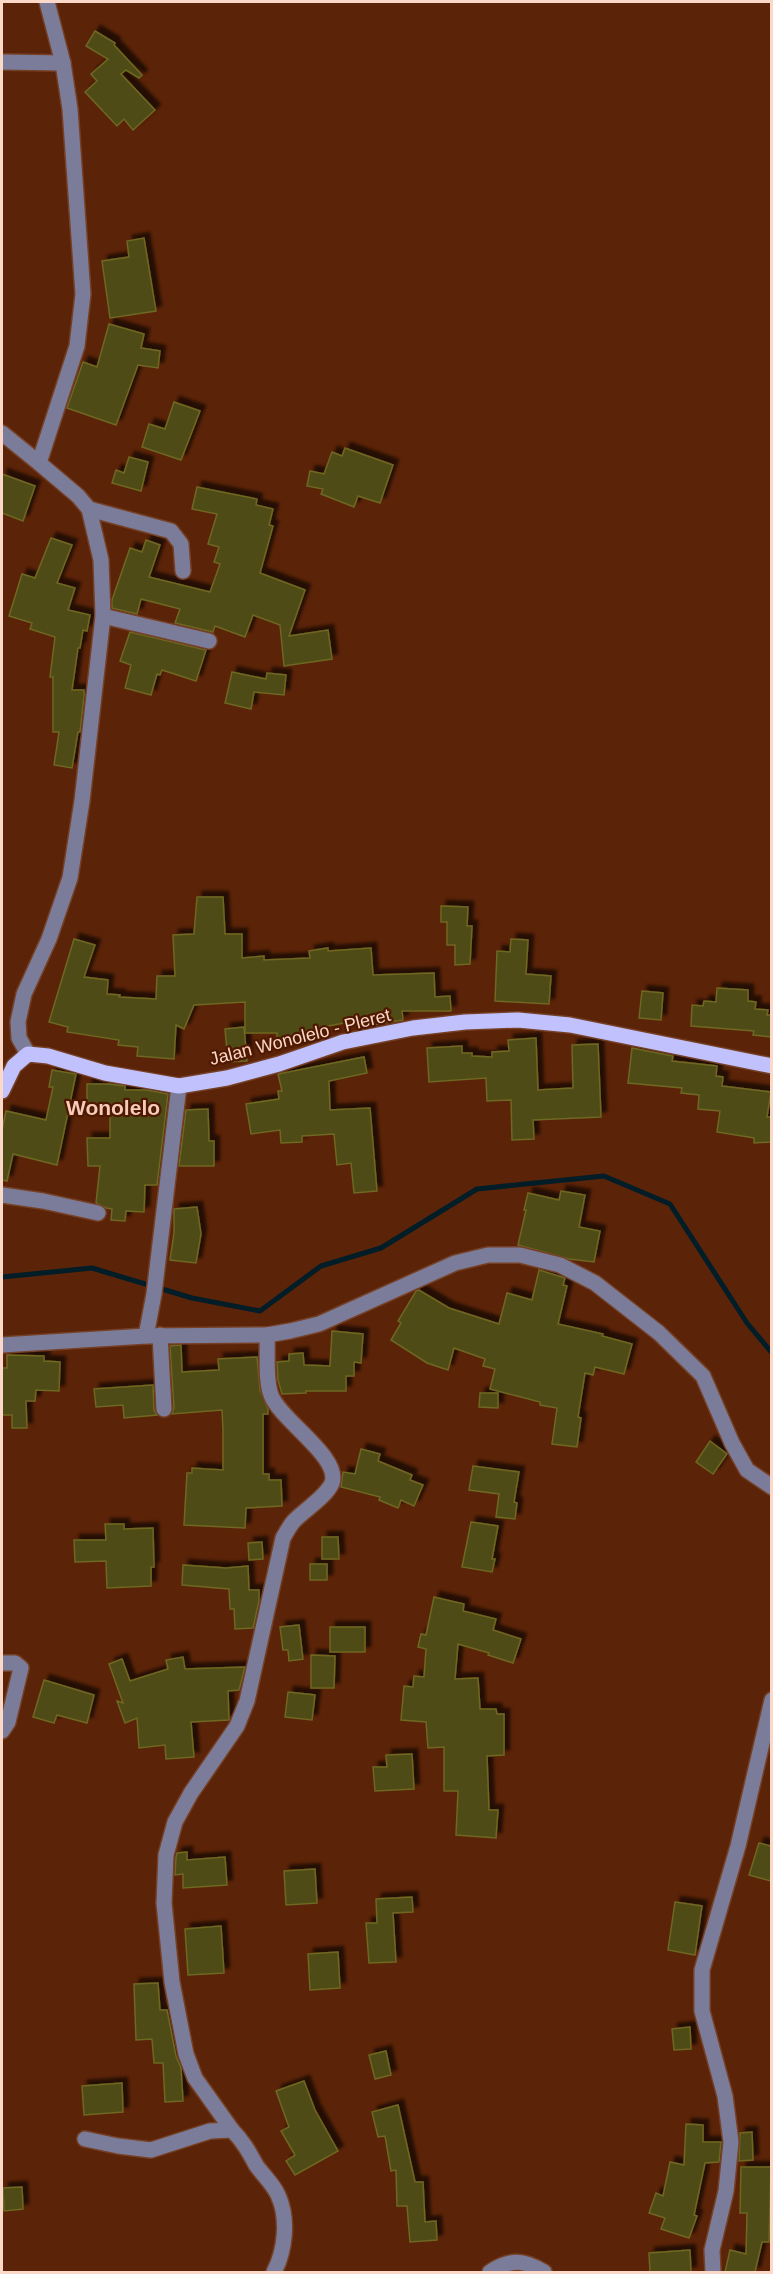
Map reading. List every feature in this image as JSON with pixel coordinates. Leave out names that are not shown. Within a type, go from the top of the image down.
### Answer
[{"type":"main road","name":"Jalan Wonolelo - Pleret","points":[[28,1054],[48,1056],[105,1073],[179,1086],[226,1078],[279,1064],[343,1042],[465,1022],[518,1020],[570,1025],[771,1066]]},
{"type":"main road","points":[[2,1091],[14,1066],[28,1054]]},
{"type":"street","points":[[39,463],[76,346],[82,294],[70,109],[63,63],[47,2]]},
{"type":"street","points":[[2,62],[63,63]]},
{"type":"street","points":[[2,433],[78,496],[88,509],[101,560],[103,616],[82,801],[70,878],[49,939],[24,994],[18,1022],[18,1038],[28,1054]]},
{"type":"street","points":[[88,509],[171,531],[181,544],[183,571]]},
{"type":"street","points":[[103,616],[209,641]]},
{"type":"street","points":[[164,1409],[153,1336],[154,1294],[179,1086]]},
{"type":"street","points":[[2,1195],[98,1213]]},
{"type":"street","points":[[2,1345],[153,1336],[267,1335],[319,1324],[445,1267],[466,1260],[488,1255],[520,1255],[560,1265],[595,1283],[659,1333],[703,1376],[732,1443],[747,1470],[771,1487]]},
{"type":"street","points":[[267,1335],[270,1393],[286,1417],[327,1460],[333,1471],[332,1482],[293,1523],[283,1538],[247,1701],[237,1726],[191,1792],[175,1822],[166,1855],[164,1903],[172,1982],[186,2054],[195,2078],[232,2130],[243,2141],[257,2166],[278,2195],[284,2215],[281,2259],[274,2272]]},
{"type":"street","points":[[2,1663],[15,1663],[21,1668],[7,1708],[8,1722],[2,1731]]},
{"type":"street","points":[[713,2272],[712,2250],[726,2191],[730,2142],[725,2096],[702,2011],[702,1971],[738,1846],[771,1700]]},
{"type":"street","points":[[85,2139],[151,2150],[210,2131],[232,2130]]},
{"type":"street","points":[[490,2272],[504,2263],[523,2262],[544,2272]]},
{"type":"building","points":[[95,31],[115,43],[114,45],[142,75],[139,78],[126,70],[121,74],[155,110],[133,130],[124,119],[117,126],[85,92],[97,81],[91,74],[108,59],[86,46]]},
{"type":"building","points":[[144,238],[156,311],[110,318],[102,261],[129,257],[127,241]]},
{"type":"building","points":[[109,324],[144,334],[141,348],[160,351],[158,368],[138,365],[116,425],[67,408],[83,362],[97,367]]},
{"type":"building","points":[[174,402],[200,411],[181,460],[142,447],[149,424],[165,429]]},
{"type":"building","points":[[345,448],[393,465],[380,503],[358,496],[354,507],[321,494],[323,489],[307,486],[310,471],[324,474],[332,452],[342,456]]},
{"type":"building","points":[[129,457],[148,462],[141,491],[112,483],[116,470],[124,473]]},
{"type":"building","points":[[2,474],[35,486],[23,521],[2,513]]},
{"type":"building","points":[[197,487],[257,499],[256,505],[273,509],[269,525],[273,526],[260,573],[305,590],[289,636],[328,630],[332,659],[284,666],[280,625],[253,615],[245,637],[215,626],[213,632],[175,623],[180,609],[141,599],[137,614],[112,608],[112,600],[130,548],[142,552],[146,540],[160,545],[149,577],[210,592],[220,564],[214,562],[219,547],[208,544],[217,514],[192,509]]},
{"type":"building","points":[[51,538],[72,545],[57,583],[75,588],[68,610],[90,615],[87,631],[83,630],[80,648],[78,648],[72,690],[84,690],[84,696],[80,732],[78,732],[72,768],[54,765],[59,732],[53,732],[53,677],[50,677],[55,637],[30,629],[32,623],[9,616],[22,574],[35,578]]},
{"type":"building","points":[[130,632],[206,650],[196,681],[162,670],[160,675],[157,674],[151,695],[125,688],[131,665],[120,661]]},
{"type":"building","points":[[232,672],[266,679],[267,673],[286,675],[284,695],[254,692],[251,709],[225,703]]},
{"type":"building","points":[[197,897],[223,897],[225,934],[242,934],[242,958],[264,956],[264,960],[310,958],[309,951],[328,948],[328,951],[371,948],[373,975],[434,973],[435,997],[450,996],[451,1011],[402,1011],[403,1020],[368,1026],[367,1019],[322,1027],[290,1035],[290,1045],[277,1045],[277,1033],[245,1033],[245,1002],[194,1005],[184,1029],[176,1025],[174,1059],[137,1056],[138,1047],[118,1045],[119,1040],[67,1032],[68,1027],[49,1022],[74,939],[95,945],[84,977],[108,980],[107,994],[156,999],[157,976],[175,976],[173,935],[194,934]]},
{"type":"building","points":[[441,906],[468,907],[467,926],[472,926],[470,964],[455,965],[455,945],[447,945],[447,922],[441,922]]},
{"type":"building","points":[[511,939],[528,940],[526,974],[551,976],[549,1004],[495,1001],[497,951],[510,952]]},
{"type":"building","points":[[717,988],[748,990],[748,1001],[756,1002],[755,1009],[768,1010],[767,1015],[771,1015],[771,1037],[753,1035],[754,1031],[691,1026],[692,1005],[703,1006],[704,1001],[716,1002]]},
{"type":"building","points":[[642,991],[663,993],[661,1020],[639,1018]]},
{"type":"building","points":[[244,1027],[247,1061],[228,1062],[225,1029]]},
{"type":"building","points":[[536,1038],[538,1090],[573,1088],[572,1045],[598,1044],[601,1117],[533,1120],[534,1139],[512,1140],[511,1100],[487,1101],[486,1078],[429,1082],[427,1048],[462,1046],[462,1053],[492,1057],[492,1052],[509,1051],[508,1040]]},
{"type":"building","points":[[632,1048],[673,1056],[672,1061],[717,1066],[716,1076],[723,1077],[722,1086],[771,1092],[767,1117],[771,1117],[771,1142],[754,1143],[754,1138],[717,1132],[720,1111],[698,1109],[699,1095],[681,1093],[682,1088],[628,1083]]},
{"type":"building","points":[[364,1057],[367,1073],[329,1081],[330,1110],[370,1108],[377,1191],[354,1193],[351,1163],[337,1165],[334,1134],[302,1136],[302,1142],[281,1143],[280,1130],[251,1134],[246,1104],[279,1099],[278,1091],[282,1091],[278,1074]]},
{"type":"building","points":[[52,1070],[76,1074],[57,1165],[13,1154],[7,1181],[2,1180],[2,1130],[6,1111],[46,1120],[53,1087],[49,1087]]},
{"type":"building","points":[[87,1084],[109,1084],[125,1086],[125,1090],[147,1090],[168,1094],[157,1185],[145,1185],[144,1212],[126,1211],[125,1221],[111,1220],[112,1209],[96,1203],[100,1166],[88,1166],[87,1138],[110,1138],[110,1112],[87,1112]]},
{"type":"building","points":[[208,1109],[209,1141],[214,1141],[214,1166],[179,1166],[186,1110]]},
{"type":"building","points":[[561,1191],[585,1195],[579,1227],[600,1231],[594,1262],[569,1259],[518,1245],[528,1193],[559,1200]]},
{"type":"building","points":[[197,1207],[201,1234],[196,1263],[170,1260],[174,1233],[174,1209]]},
{"type":"building","points":[[539,1270],[565,1278],[563,1285],[567,1286],[558,1324],[603,1334],[602,1336],[632,1344],[624,1374],[595,1367],[593,1375],[585,1373],[578,1417],[581,1418],[577,1447],[552,1444],[557,1408],[490,1389],[495,1369],[483,1366],[485,1359],[454,1348],[448,1370],[427,1363],[391,1340],[401,1323],[398,1321],[416,1291],[419,1290],[449,1308],[499,1324],[507,1293],[532,1300]]},
{"type":"building","points":[[332,1331],[363,1334],[361,1363],[354,1362],[354,1376],[346,1376],[346,1391],[306,1391],[306,1393],[282,1394],[277,1362],[289,1361],[289,1354],[303,1353],[304,1365],[330,1366]]},
{"type":"building","points":[[181,1345],[182,1372],[219,1370],[218,1359],[257,1357],[260,1390],[268,1409],[268,1414],[263,1414],[263,1474],[269,1474],[269,1480],[281,1480],[282,1506],[246,1508],[245,1528],[184,1525],[187,1473],[192,1473],[192,1468],[223,1470],[223,1430],[222,1410],[172,1414],[174,1408],[170,1346]]},
{"type":"building","points":[[7,1355],[44,1356],[44,1361],[60,1362],[59,1391],[36,1390],[35,1401],[26,1401],[27,1428],[12,1428],[12,1415],[2,1415],[2,1368],[7,1368]]},
{"type":"building","points":[[153,1385],[154,1410],[157,1415],[124,1418],[123,1405],[96,1407],[94,1389]]},
{"type":"building","points":[[480,1393],[498,1393],[498,1408],[479,1407]]},
{"type":"building","points":[[710,1441],[727,1454],[713,1474],[696,1462]]},
{"type":"building","points":[[361,1449],[380,1454],[378,1461],[412,1475],[410,1480],[423,1485],[414,1506],[401,1500],[398,1508],[379,1500],[380,1497],[341,1487],[343,1472],[355,1474]]},
{"type":"building","points":[[473,1466],[519,1472],[514,1502],[517,1503],[515,1519],[496,1517],[499,1494],[469,1490]]},
{"type":"building","points":[[471,1522],[498,1526],[492,1572],[462,1567]]},
{"type":"building","points":[[105,1524],[124,1524],[124,1529],[153,1528],[154,1567],[151,1567],[151,1586],[107,1588],[106,1561],[75,1562],[74,1540],[106,1540]]},
{"type":"building","points":[[322,1537],[338,1537],[339,1559],[322,1559]]},
{"type":"building","points":[[262,1542],[263,1559],[249,1560],[248,1543]]},
{"type":"building","points":[[310,1564],[327,1564],[327,1580],[310,1580]]},
{"type":"building","points":[[183,1565],[226,1568],[248,1566],[249,1590],[259,1590],[253,1628],[235,1629],[234,1609],[230,1609],[229,1589],[182,1585]]},
{"type":"building","points":[[434,1597],[464,1604],[463,1611],[496,1619],[493,1630],[521,1639],[513,1663],[458,1644],[455,1679],[478,1678],[480,1709],[496,1709],[497,1714],[504,1714],[504,1755],[487,1756],[489,1810],[498,1810],[496,1838],[456,1835],[458,1791],[444,1791],[444,1747],[428,1748],[426,1722],[401,1720],[404,1686],[413,1687],[414,1676],[424,1677],[426,1649],[418,1647],[421,1634],[426,1635]]},
{"type":"building","points":[[299,1625],[303,1659],[289,1661],[288,1650],[283,1650],[280,1627]]},
{"type":"building","points":[[330,1627],[365,1627],[365,1652],[330,1652]]},
{"type":"building","points":[[311,1655],[335,1656],[334,1688],[311,1688]]},
{"type":"building","points":[[183,1657],[185,1669],[245,1667],[239,1690],[228,1691],[229,1720],[191,1722],[194,1757],[166,1759],[165,1745],[139,1748],[137,1718],[125,1723],[117,1701],[123,1703],[109,1664],[122,1659],[130,1681],[168,1669],[166,1660]]},
{"type":"building","points":[[44,1680],[94,1695],[87,1723],[57,1715],[54,1723],[33,1717]]},
{"type":"building","points":[[288,1692],[315,1695],[312,1720],[285,1717]]},
{"type":"building","points":[[412,1754],[414,1789],[375,1791],[373,1767],[387,1767],[386,1755]]},
{"type":"building","points":[[759,1843],[771,1846],[771,1881],[749,1875]]},
{"type":"building","points":[[187,1852],[187,1860],[225,1857],[227,1885],[183,1888],[183,1874],[175,1875],[176,1857],[177,1853]]},
{"type":"building","points":[[315,1869],[317,1903],[286,1905],[284,1871]]},
{"type":"building","points":[[412,1897],[413,1912],[393,1913],[396,1962],[369,1963],[366,1923],[377,1923],[376,1899]]},
{"type":"building","points":[[675,1902],[702,1906],[695,1955],[668,1950]]},
{"type":"building","points":[[221,1926],[224,1973],[188,1975],[185,1929]]},
{"type":"building","points":[[338,1952],[340,1988],[310,1990],[308,1954]]},
{"type":"building","points":[[158,1983],[160,2010],[167,2010],[176,2056],[181,2068],[183,2101],[165,2102],[163,2063],[154,2063],[152,2039],[136,2040],[134,1984]]},
{"type":"building","points":[[690,2027],[691,2049],[674,2050],[672,2029]]},
{"type":"building","points":[[386,2051],[391,2075],[375,2079],[369,2055]]},
{"type":"building","points":[[304,2081],[315,2110],[338,2151],[295,2175],[286,2161],[295,2155],[281,2131],[289,2127],[276,2091]]},
{"type":"building","points":[[122,2083],[123,2112],[84,2115],[82,2086]]},
{"type":"building","points":[[398,2105],[415,2182],[423,2182],[425,2222],[436,2221],[437,2240],[410,2242],[407,2206],[397,2206],[396,2170],[391,2171],[385,2136],[378,2137],[372,2112]]},
{"type":"building","points":[[686,2124],[703,2125],[703,2142],[721,2142],[719,2162],[705,2163],[694,2215],[697,2216],[689,2238],[661,2229],[665,2218],[649,2213],[656,2193],[663,2196],[670,2162],[684,2165]]},
{"type":"building","points":[[752,2132],[753,2160],[739,2161],[740,2133]]},
{"type":"building","points":[[741,2167],[771,2167],[769,2242],[762,2242],[755,2272],[725,2272],[730,2250],[746,2254],[747,2213],[740,2213]]},
{"type":"building","points":[[22,2187],[23,2209],[4,2211],[3,2188]]},
{"type":"building","points":[[690,2250],[691,2272],[650,2272],[649,2253]]},
{"type":"waterway","points":[[2,1277],[92,1268],[192,1298],[260,1311],[321,1266],[381,1248],[477,1189],[604,1176],[670,1204],[747,1323],[772,1353]]},
{"type":"district","name":"Wonolelo","points":[[113,1107]]}]
